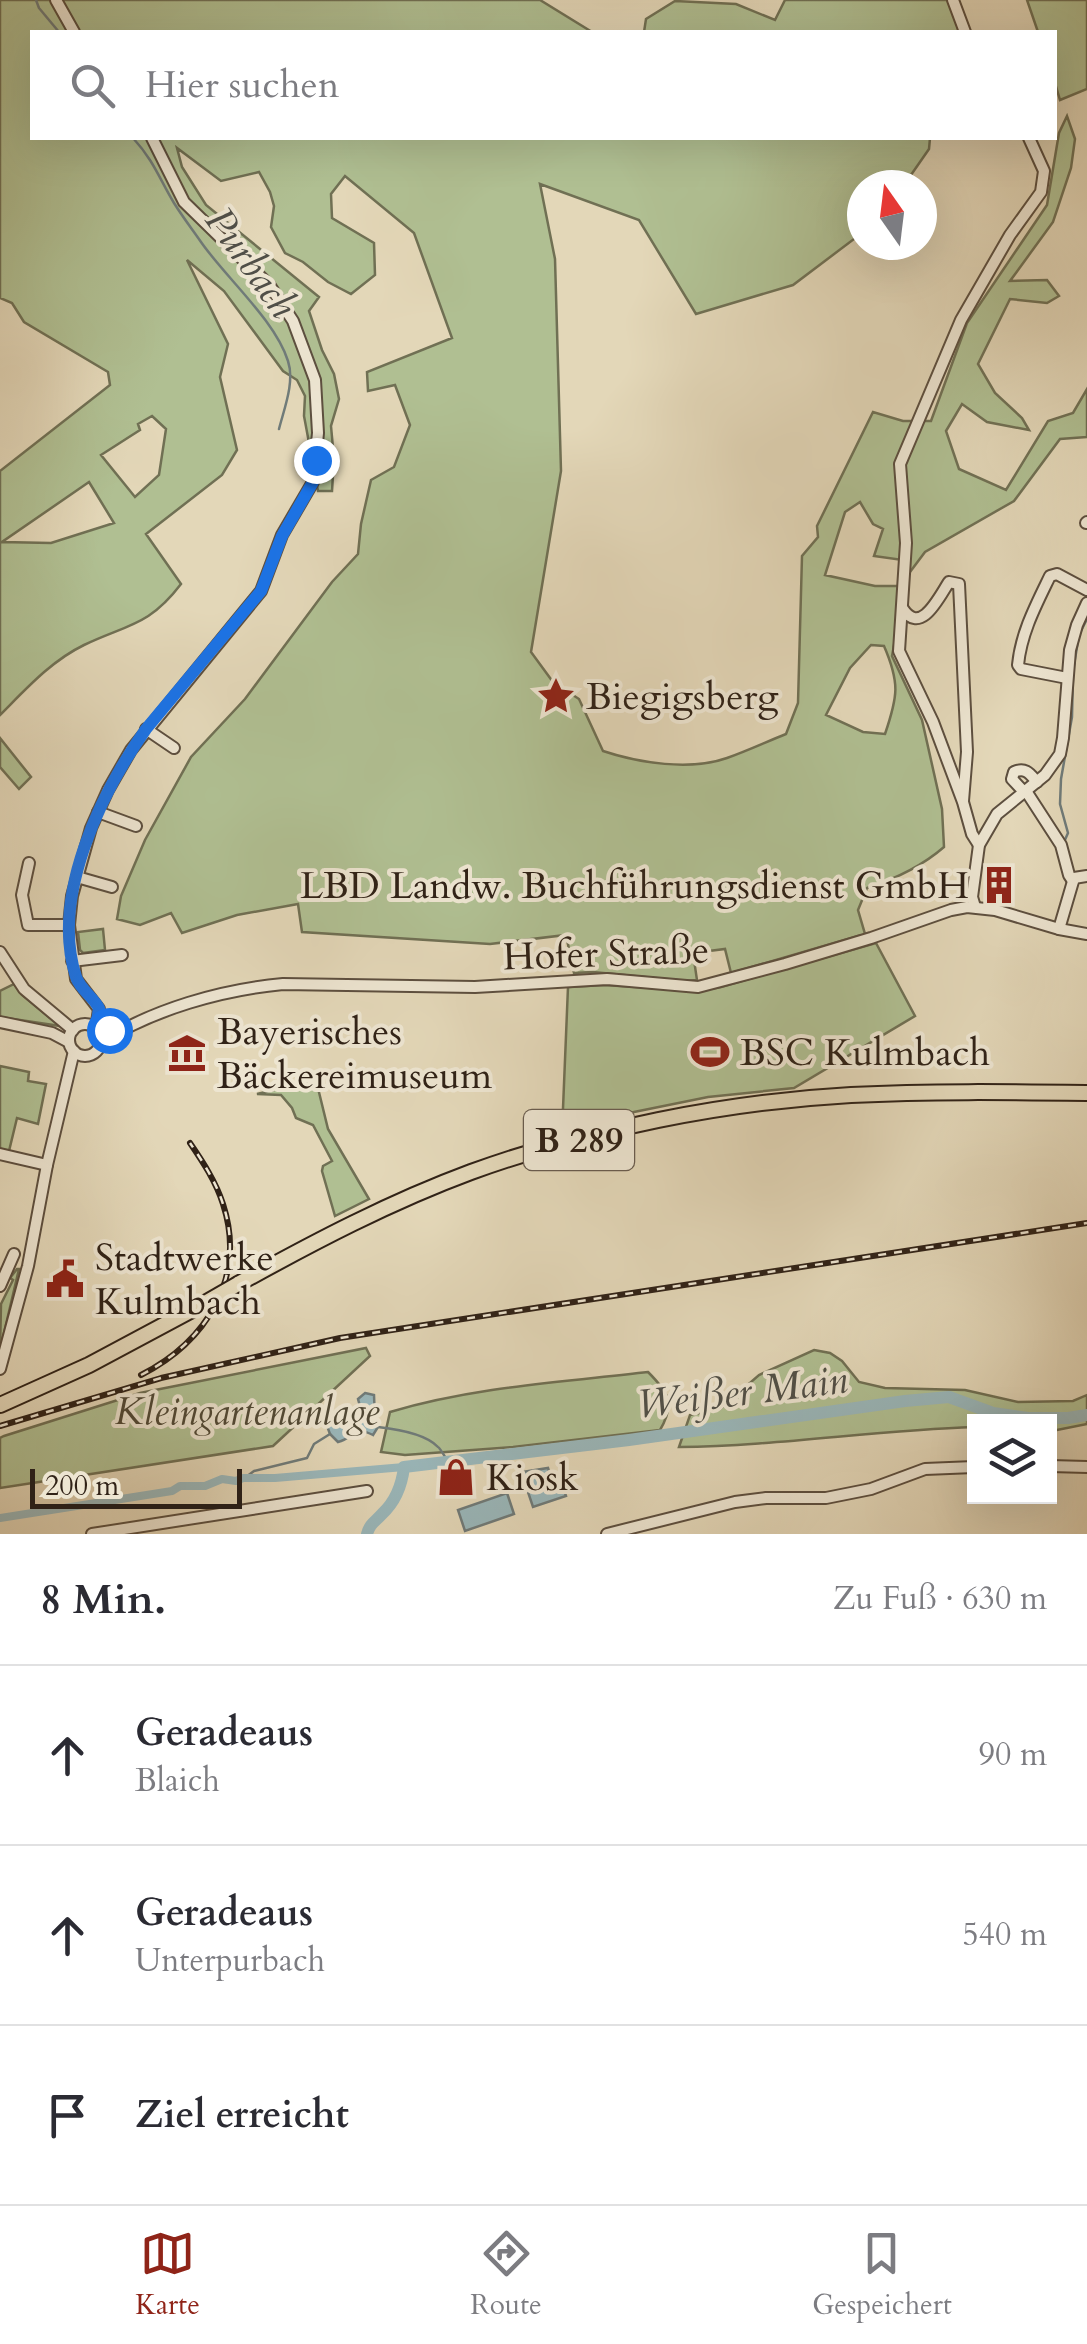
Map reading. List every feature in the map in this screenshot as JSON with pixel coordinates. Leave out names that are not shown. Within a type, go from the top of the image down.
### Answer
[{"type":"highway","name":"B 289","points":[[0,1405],[88,1365],[325,1237],[440,1184],[518,1156],[699,1114],[846,1096],[946,1091],[1087,1092]]},
{"type":"street","points":[[56,0],[73,30]]},
{"type":"street","points":[[952,0],[964,30]]},
{"type":"street","points":[[0,1022],[52,1033],[94,1053],[92,998],[80,985],[72,961],[69,925],[84,846],[120,768],[146,729],[261,591],[282,536],[313,482],[318,433],[315,380],[293,321],[270,286],[184,202],[153,140]]},
{"type":"street","points":[[979,844],[972,834],[933,722],[899,651],[906,543],[900,464],[960,320],[1010,235],[1041,192],[1044,171],[1031,140]]},
{"type":"street","points":[[1067,678],[1021,669],[1019,657],[1030,616],[1050,576],[1057,574],[1087,590]]},
{"type":"street","points":[[902,608],[914,620],[924,616],[948,582],[959,584],[967,752],[963,802]]},
{"type":"street","points":[[975,907],[972,897],[979,844],[997,814],[1037,782],[1060,754],[1070,650],[1087,603]]},
{"type":"street","points":[[146,729],[174,748]]},
{"type":"street","points":[[1037,782],[1028,771],[1021,770],[1014,772],[1012,779],[1025,791],[1061,845],[1068,875],[1078,878],[1059,928]]},
{"type":"street","points":[[1012,800],[1034,806]]},
{"type":"street","points":[[98,812],[136,826]]},
{"type":"street","points":[[29,863],[22,896],[28,925],[69,925]]},
{"type":"street","points":[[77,877],[112,887]]},
{"type":"street","name":"Hofer Straße","points":[[75,1042],[96,1032],[120,1030],[204,998],[242,988],[283,984],[475,988],[608,980],[715,984],[951,910],[975,907],[1087,934]]},
{"type":"street","points":[[0,952],[24,989],[75,1042]]},
{"type":"street","points":[[72,961],[122,954]]},
{"type":"street","points":[[0,1369],[30,1257],[75,1042]]},
{"type":"street","points":[[0,1154],[48,1165]]},
{"type":"street","points":[[0,1250],[30,1257]]},
{"type":"street","points":[[0,1286],[14,1254]]},
{"type":"street","points":[[607,1534],[734,1502],[826,1498],[872,1489],[925,1468],[967,1466]]},
{"type":"street","points":[[1057,1466],[1087,1467]]},
{"type":"street","points":[[92,1534],[368,1491]]},
{"type":"green space","points":[[0,0],[540,0],[589,30],[30,30],[30,140],[930,140],[929,149],[914,170],[847,170],[847,244],[793,285],[696,314],[639,220],[540,184],[555,259],[561,471],[531,652],[553,682],[579,699],[603,751],[648,762],[697,764],[734,755],[786,734],[798,703],[802,556],[818,537],[817,526],[873,412],[903,421],[931,421],[967,323],[1047,205],[1059,133],[1067,116],[1075,139],[1071,168],[1053,222],[1010,281],[1047,280],[1059,296],[1047,303],[1010,299],[978,364],[995,393],[1029,430],[987,422],[962,404],[946,431],[959,469],[1006,490],[1048,421],[1073,413],[1087,389],[1087,437],[1060,439],[1014,501],[925,552],[907,576],[892,656],[922,720],[942,809],[944,847],[907,872],[867,888],[858,910],[865,934],[731,973],[725,949],[693,953],[697,980],[686,981],[574,973],[566,935],[490,944],[302,932],[298,904],[237,915],[182,933],[171,913],[140,925],[117,919],[121,896],[145,840],[191,757],[245,699],[332,582],[358,554],[371,480],[394,467],[410,425],[395,385],[368,391],[367,372],[452,338],[414,233],[345,176],[331,194],[332,218],[374,243],[375,275],[351,294],[285,253],[271,227],[274,206],[259,172],[221,181],[177,148],[182,167],[206,205],[319,297],[309,311],[334,374],[339,399],[331,426],[332,491],[318,491],[304,416],[305,396],[297,380],[283,371],[224,291],[187,260],[228,344],[220,377],[237,450],[222,475],[146,534],[181,584],[169,598],[148,616],[61,659],[0,715],[0,471],[110,385],[108,372],[24,322],[12,303],[0,298]],"holes":[[[152,416],[166,429],[159,475],[135,497],[101,455],[140,430],[138,424]],[[89,482],[114,523],[51,543],[2,542]],[[860,502],[873,524],[883,529],[874,556],[903,560],[901,586],[875,586],[825,575],[845,512]],[[871,645],[884,646],[895,690],[885,734],[863,732],[826,715],[850,668]]]},
{"type":"green space","points":[[785,0],[952,0],[963,30],[644,30],[646,19],[675,1],[736,4],[775,20]]},
{"type":"green space","points":[[1027,0],[1087,0],[1087,89],[1060,100],[1057,30],[1037,30]]},
{"type":"green space","points":[[0,738],[31,777],[19,789],[0,767]]},
{"type":"green space","points":[[103,929],[105,950],[83,953],[78,932]]},
{"type":"green space","name":"BSC Kulmbach","points":[[876,943],[915,1016],[794,1088],[708,1097],[634,1112],[562,1133],[568,987],[604,985],[699,991]]},
{"type":"green space","points":[[14,984],[60,1026],[0,1017],[0,991]]},
{"type":"green space","points":[[0,1066],[29,1072],[28,1081],[46,1084],[38,1124],[17,1118],[9,1151],[0,1149]]},
{"type":"green space","points":[[316,1080],[328,1129],[369,1199],[335,1216],[322,1171],[332,1161],[313,1125],[296,1118],[281,1095],[257,1094]]},
{"type":"green space","points":[[19,1269],[0,1350],[1,1304]]},
{"type":"green space","name":"Kleingartenanlage","points":[[366,1348],[370,1356],[273,1446],[0,1488],[0,1438],[4,1436],[140,1393]]},
{"type":"green space","points":[[814,1350],[830,1353],[842,1361],[859,1382],[885,1388],[965,1390],[1018,1402],[1073,1401],[1087,1395],[1087,1424],[1057,1430],[1057,1414],[967,1414],[967,1427],[679,1447],[690,1415],[720,1409],[759,1375]]},
{"type":"green space","points":[[648,1372],[668,1398],[668,1412],[660,1430],[513,1447],[405,1455],[381,1452],[390,1412],[486,1391]]},
{"type":"water","points":[[365,1393],[374,1395],[378,1427],[373,1435],[357,1431],[338,1442],[327,1426],[331,1420],[341,1423],[359,1417],[358,1399]]},
{"type":"water","points":[[548,1468],[552,1480],[560,1477],[566,1496],[533,1507],[527,1489],[519,1489],[516,1473]]},
{"type":"water","points":[[507,1493],[514,1514],[465,1531],[458,1510]]},
{"type":"waterway","name":"Purbach","points":[[36,0],[57,30]]},
{"type":"waterway","name":"Purbach","points":[[134,140],[211,256],[282,346],[290,378],[279,429]]},
{"type":"waterway","points":[[1074,665],[1079,635],[1087,619]]},
{"type":"waterway","points":[[1064,842],[1068,833],[1060,804],[1061,779],[1072,717],[1073,673]]},
{"type":"waterway","name":"Weißer Main","points":[[367,1534],[394,1498],[404,1467],[949,1397],[993,1413],[1028,1418],[1087,1415]]},
{"type":"waterway","points":[[378,1427],[426,1438],[448,1462]]},
{"type":"waterway","points":[[246,1477],[254,1471],[307,1458],[314,1444],[330,1434]]},
{"type":"waterway","name":"Weißer Main","points":[[0,1518],[172,1491],[180,1486],[205,1486],[222,1479],[404,1467]]},
{"type":"railway","points":[[141,1375],[185,1345],[202,1326],[225,1282],[229,1231],[223,1204],[190,1143]]},
{"type":"railway","points":[[0,1426],[161,1378],[340,1338],[1087,1223]]},
{"type":"place","name":"Biegigsberg","points":[[556,696]]},
{"type":"place","name":"LBD Landw. Buchführungsdienst GmbH","points":[[999,885]]},
{"type":"place","name":"BSC Kulmbach","points":[[710,1052]]},
{"type":"place","name":"Bayerisches Bäckereimuseum","points":[[187,1053]]},
{"type":"place","name":"Stadtwerke Kulmbach","points":[[65,1279]]},
{"type":"place","name":"Kiosk","points":[[456,1477]]},
{"type":"route","points":[[109,1030],[99,1032],[96,1028],[99,1008],[76,979],[72,961],[69,913],[84,846],[108,790],[131,750],[261,591],[282,536],[313,482],[316,460]]}]
